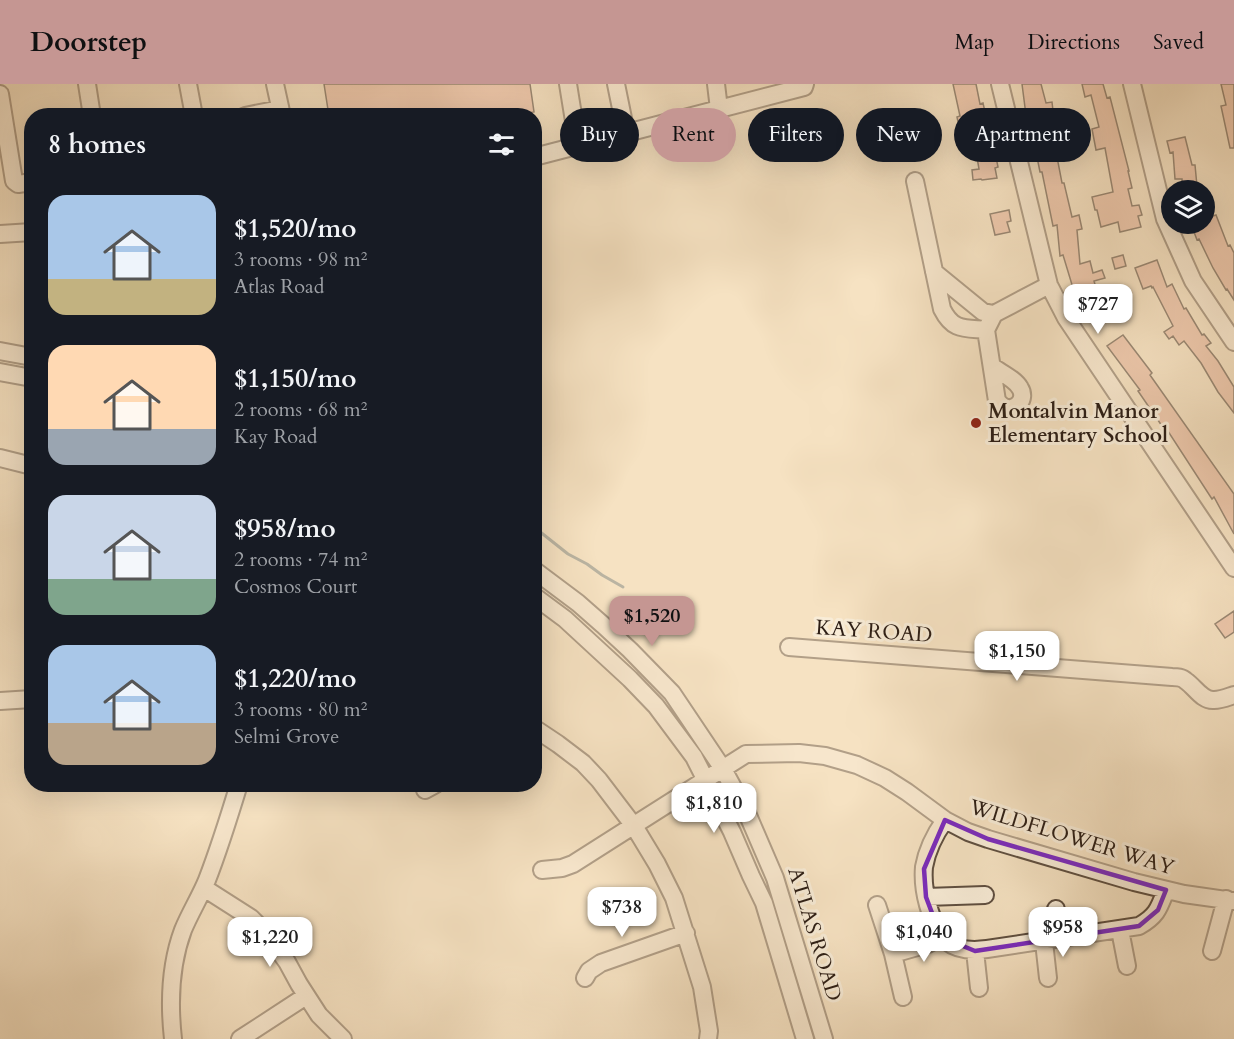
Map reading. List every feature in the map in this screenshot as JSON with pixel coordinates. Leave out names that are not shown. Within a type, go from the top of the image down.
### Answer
[{"type":"street","points":[[87,84],[91,108]]},
{"type":"street","points":[[188,84],[192,108]]},
{"type":"street","points":[[275,84],[280,108]]},
{"type":"street","points":[[568,84],[572,108]]},
{"type":"street","points":[[616,84],[621,108]]},
{"type":"street","points":[[716,84],[719,108]]},
{"type":"street","points":[[723,108],[804,87],[805,84]]},
{"type":"street","points":[[1000,84],[1049,285],[1066,318],[1234,568]]},
{"type":"street","points":[[1132,84],[1165,219],[1193,281],[1234,342]]},
{"type":"street","points":[[0,94],[15,182],[24,183]]},
{"type":"street","points":[[542,155],[560,150]]},
{"type":"street","points":[[915,181],[942,309],[947,320],[955,326],[986,330]]},
{"type":"street","points":[[0,234],[24,232]]},
{"type":"street","points":[[934,272],[982,312],[994,314]]},
{"type":"street","points":[[993,367],[986,330],[994,314],[1049,285]]},
{"type":"street","points":[[0,351],[24,356]]},
{"type":"street","points":[[0,372],[24,376]]},
{"type":"street","points":[[0,458],[24,464]]},
{"type":"street","name":"ATLAS ROAD","points":[[542,576],[587,610],[672,693],[723,768],[747,813],[775,878],[824,1039]]},
{"type":"street","name":"ATLAS ROAD","points":[[542,602],[566,619],[630,679],[656,706],[694,757],[732,832],[764,903],[805,1039]]},
{"type":"street","name":"KAY ROAD","points":[[789,647],[1172,677],[1187,681],[1208,699],[1215,700],[1234,695]]},
{"type":"street","points":[[0,700],[24,699]]},
{"type":"street","points":[[542,733],[583,763],[599,780],[634,826],[667,882],[686,933],[702,987],[708,1039]]},
{"type":"street","name":"WILDFLOWER WAY","points":[[542,870],[562,868],[573,864],[746,754],[799,753],[825,756],[857,765],[885,778],[945,820],[968,832],[1134,882],[1166,890],[1230,900]]},
{"type":"street","points":[[173,1039],[171,988],[175,958],[183,931],[219,850],[237,792]]},
{"type":"street","points":[[945,820],[931,845],[924,869],[926,897],[932,920],[940,937],[962,949],[975,951],[1139,926],[1151,920],[1166,890]]},
{"type":"street","points":[[204,888],[251,918],[266,933],[287,962],[319,1015],[343,1039]]},
{"type":"street","points":[[926,897],[985,895]]},
{"type":"street","points":[[1212,951],[1230,900]]},
{"type":"street","points":[[877,905],[893,954],[903,997]]},
{"type":"street","points":[[1048,978],[1056,909]]},
{"type":"street","points":[[1120,930],[1126,966]]},
{"type":"street","points":[[585,978],[601,963],[686,933]]},
{"type":"street","points":[[893,954],[928,944],[940,937]]},
{"type":"street","points":[[975,951],[979,988]]},
{"type":"street","points":[[240,1039],[306,996]]},
{"type":"highlighted area","points":[[945,820],[988,839],[1166,890],[1158,910],[1139,926],[975,951],[941,937],[926,897],[924,869]]},
{"type":"building","points":[[324,84],[530,84],[533,108],[328,108]]},
{"type":"building","points":[[953,84],[976,84],[980,104],[983,103],[984,108],[958,108]]},
{"type":"building","points":[[1022,84],[1041,84],[1046,103],[1052,102],[1053,108],[1025,108]]},
{"type":"building","points":[[1082,84],[1103,84],[1107,98],[1110,97],[1129,171],[1132,188],[1128,189],[1132,206],[1139,205],[1142,215],[1138,216],[1141,227],[1120,232],[1118,222],[1101,227],[1092,197],[1113,192],[1105,148],[1096,150],[1092,129],[1099,127],[1091,95],[1085,97]]},
{"type":"building","points":[[1221,84],[1234,84],[1234,148],[1230,148],[1221,106],[1226,105]]},
{"type":"building","points":[[1185,137],[1192,165],[1195,165],[1196,180],[1175,179],[1173,152],[1170,153],[1167,141]]},
{"type":"building","points":[[978,162],[997,162],[998,167],[995,168],[997,178],[973,180],[972,170],[979,169]]},
{"type":"building","points":[[1038,162],[1058,162],[1072,217],[1079,215],[1082,229],[1077,230],[1080,264],[1090,261],[1093,273],[1102,270],[1105,278],[1094,281],[1102,309],[1089,312],[1087,305],[1081,307],[1076,287],[1073,288],[1063,255],[1060,256],[1057,225],[1053,226],[1042,172],[1040,172]]},
{"type":"building","points":[[1009,210],[1011,221],[1007,222],[1010,232],[995,235],[990,214]]},
{"type":"building","points":[[1216,215],[1228,246],[1230,245],[1234,253],[1234,300],[1213,268],[1199,239],[1197,240],[1195,234],[1215,234]]},
{"type":"building","points":[[1123,255],[1126,266],[1115,269],[1112,258]]},
{"type":"building","points":[[1157,260],[1167,287],[1172,284],[1184,309],[1186,308],[1202,335],[1204,334],[1211,343],[1206,346],[1234,387],[1234,413],[1184,341],[1179,345],[1173,336],[1169,339],[1164,332],[1173,326],[1153,287],[1143,289],[1135,268]]},
{"type":"building","points":[[1123,335],[1152,373],[1150,375],[1234,494],[1234,534],[1214,497],[1212,499],[1164,425],[1162,426],[1138,391],[1140,390],[1107,346]]},
{"type":"building","points":[[1234,611],[1234,632],[1225,638],[1215,624]]},
{"type":"waterway","points":[[542,533],[568,554],[623,587]]},
{"type":"place","name":"Montalvin Manor Elementary School","points":[[976,423]]}]
